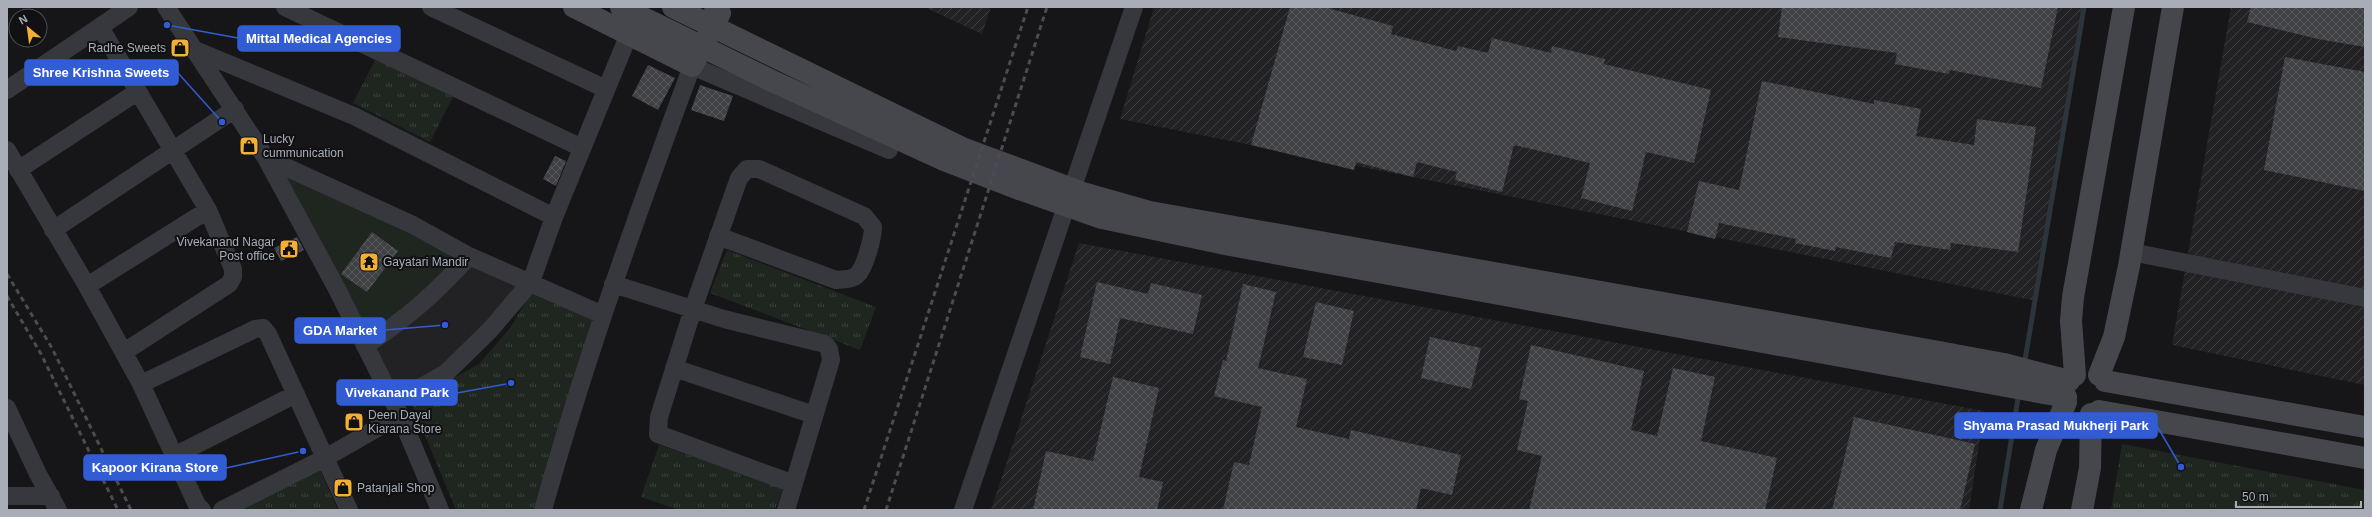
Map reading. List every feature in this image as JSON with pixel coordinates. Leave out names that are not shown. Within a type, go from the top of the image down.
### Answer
[{"type":"main road","points":[[574,7],[692,66],[720,13],[715,7]]},
{"type":"main road","points":[[621,7],[770,80],[944,160],[1019,189],[1102,218],[1160,231],[1376,262]]},
{"type":"main road","points":[[673,7],[962,148],[1027,174],[1082,193],[1150,212],[1376,262],[2069,389]]},
{"type":"main road","points":[[2124,7],[2073,297],[2069,389],[2075,411],[2082,414],[2095,413],[2365,458]]},
{"type":"main road","points":[[2082,510],[2090,468],[2095,413],[2108,397],[2108,389],[2102,378],[2114,337],[2132,252],[2173,7]]},
{"type":"main road","points":[[2031,510],[2046,450],[2069,389],[2083,372],[2102,378],[2365,427]]},
{"type":"street","points":[[7,90],[129,7]]},
{"type":"street","points":[[166,7],[235,109],[266,158],[337,289],[400,415],[440,510]]},
{"type":"street","points":[[285,7],[582,148]]},
{"type":"street","points":[[431,7],[606,89]]},
{"type":"street","points":[[963,510],[1134,7]]},
{"type":"street","points":[[100,27],[208,210],[233,269],[229,284],[124,352]]},
{"type":"street","points":[[390,396],[420,387],[446,374],[490,330],[531,282],[554,216],[629,34]]},
{"type":"street","points":[[195,50],[354,116],[554,216]]},
{"type":"street","points":[[543,510],[562,442],[613,284],[692,66],[889,150]]},
{"type":"street","points":[[18,170],[137,92]]},
{"type":"street","points":[[53,230],[173,152],[235,109]]},
{"type":"street","points":[[7,150],[87,286],[142,384],[174,456],[202,510]]},
{"type":"street","points":[[266,158],[413,225],[469,256],[603,315]]},
{"type":"street","points":[[718,236],[836,280],[850,279],[858,274],[873,238],[873,227],[864,216],[759,169],[747,169],[738,178],[718,236],[693,309],[674,368],[659,417],[658,434],[794,484]]},
{"type":"street","points":[[87,286],[208,210]]},
{"type":"street","points":[[2132,252],[2365,298]]},
{"type":"street","points":[[365,346],[403,321],[424,304],[469,256]]},
{"type":"street","points":[[613,284],[693,309],[825,344],[829,349],[831,360],[786,510]]},
{"type":"street","points":[[142,384],[255,329],[263,328],[268,334],[349,510]]},
{"type":"street","points":[[674,368],[814,415]]},
{"type":"street","points":[[174,456],[296,394]]},
{"type":"street","points":[[7,408],[54,503],[17,501]]},
{"type":"street","points":[[222,510],[325,458],[400,415]]},
{"type":"shaded area","points":[[924,7],[991,7],[982,34]]},
{"type":"shaded area","points":[[1154,7],[2085,7],[2037,301],[1120,119]]},
{"type":"shaded area","points":[[2231,7],[2365,7],[2365,385],[2172,345]]},
{"type":"shaded area","points":[[1079,243],[1984,411],[1969,510],[991,510]]},
{"type":"shaded area","points":[[469,256],[531,282],[465,357],[390,396],[365,346]]},
{"type":"green space","points":[[376,58],[453,97],[430,142],[353,103]]},
{"type":"green space","points":[[266,158],[469,256],[365,346]]},
{"type":"green space","points":[[727,250],[876,307],[860,350],[710,293]]},
{"type":"green space","points":[[531,292],[597,318],[537,510],[456,510],[411,402],[479,364],[511,327]]},
{"type":"green space","points":[[2122,444],[2365,490],[2365,510],[2111,510]]},
{"type":"green space","points":[[659,445],[783,487],[775,510],[679,510],[641,497]]},
{"type":"green space","points":[[320,470],[338,510],[233,510]]},
{"type":"building","points":[[1290,7],[1324,7],[1393,26],[1391,34],[1456,51],[1458,46],[1488,53],[1492,38],[1551,53],[1552,46],[1605,59],[1604,64],[1711,90],[1694,163],[1646,152],[1632,211],[1581,198],[1590,163],[1514,145],[1502,192],[1455,180],[1457,172],[1417,162],[1413,177],[1356,162],[1354,170],[1251,145]]},
{"type":"building","points":[[1782,7],[2058,7],[2041,88],[1950,70],[1949,74],[1895,64],[1897,53],[1778,37]]},
{"type":"building","points":[[2251,7],[2365,7],[2365,47],[2318,39],[2247,22]]},
{"type":"building","points":[[2285,57],[2365,72],[2365,191],[2264,170]]},
{"type":"building","points":[[648,65],[675,78],[658,110],[632,96]]},
{"type":"building","points":[[1762,81],[1874,104],[1874,100],[1921,109],[1916,136],[1974,145],[1977,119],[2036,127],[2018,252],[1951,243],[1950,250],[1895,242],[1891,258],[1836,247],[1835,251],[1795,243],[1796,239],[1719,223],[1715,239],[1687,232],[1699,181],[1739,190]]},
{"type":"building","points":[[700,85],[733,96],[724,121],[691,110]]},
{"type":"building","points":[[555,156],[566,161],[556,186],[543,179]]},
{"type":"building","name":"Gayatari Mandir","points":[[372,232],[398,251],[367,292],[341,274]]},
{"type":"building","name":"Vivekanand Nagar Post office","points":[[297,237],[304,250],[281,261],[274,248]]},
{"type":"building","points":[[1097,282],[1148,294],[1151,283],[1202,295],[1193,334],[1120,318],[1110,364],[1080,357]]},
{"type":"building","points":[[1243,284],[1276,292],[1258,368],[1307,379],[1296,427],[1349,439],[1351,430],[1461,455],[1452,495],[1421,488],[1416,510],[1223,510],[1234,462],[1249,465],[1262,407],[1214,396],[1223,360],[1226,361]]},
{"type":"building","points":[[1316,302],[1354,311],[1342,365],[1303,357]]},
{"type":"building","points":[[1430,337],[1481,348],[1471,389],[1421,378]]},
{"type":"building","points":[[1531,345],[1644,371],[1631,430],[1657,436],[1673,368],[1715,377],[1701,441],[1777,458],[1765,510],[1529,510],[1542,456],[1517,450],[1528,401],[1519,399]]},
{"type":"building","points":[[1113,377],[1159,388],[1139,477],[1163,482],[1157,510],[1033,510],[1046,451],[1093,461]]},
{"type":"building","points":[[1854,417],[1975,444],[1960,510],[1832,510]]},
{"type":"waterway","points":[[2025,360],[2084,7]]},
{"type":"waterway","points":[[2000,510],[2018,398]]},
{"type":"railway","points":[[864,510],[1028,7]]},
{"type":"railway","points":[[886,510],[1047,7]]},
{"type":"railway","points":[[7,274],[52,348],[131,510]]},
{"type":"railway","points":[[7,296],[41,354],[118,510]]},
{"type":"place","name":"Mittal Medical Agencies","points":[[167,25]]},
{"type":"place","name":"Radhe Sweets","points":[[180,48]]},
{"type":"place","name":"Shree Krishna Sweets","points":[[222,122]]},
{"type":"place","name":"Lucky cummunication","points":[[249,146]]},
{"type":"place","name":"Vivekanand Nagar Post office","points":[[289,249]]},
{"type":"place","name":"Gayatari Mandir","points":[[369,262]]},
{"type":"place","name":"GDA Market","points":[[445,325]]},
{"type":"place","name":"Vivekanand Park","points":[[511,383]]},
{"type":"place","name":"Deen Dayal Kiarana Store","points":[[354,422]]},
{"type":"place","name":"Kapoor Kirana Store","points":[[303,451]]},
{"type":"place","name":"Shyama Prasad Mukherji Park","points":[[2181,467]]},
{"type":"place","name":"Patanjali Shop","points":[[343,488]]}]
